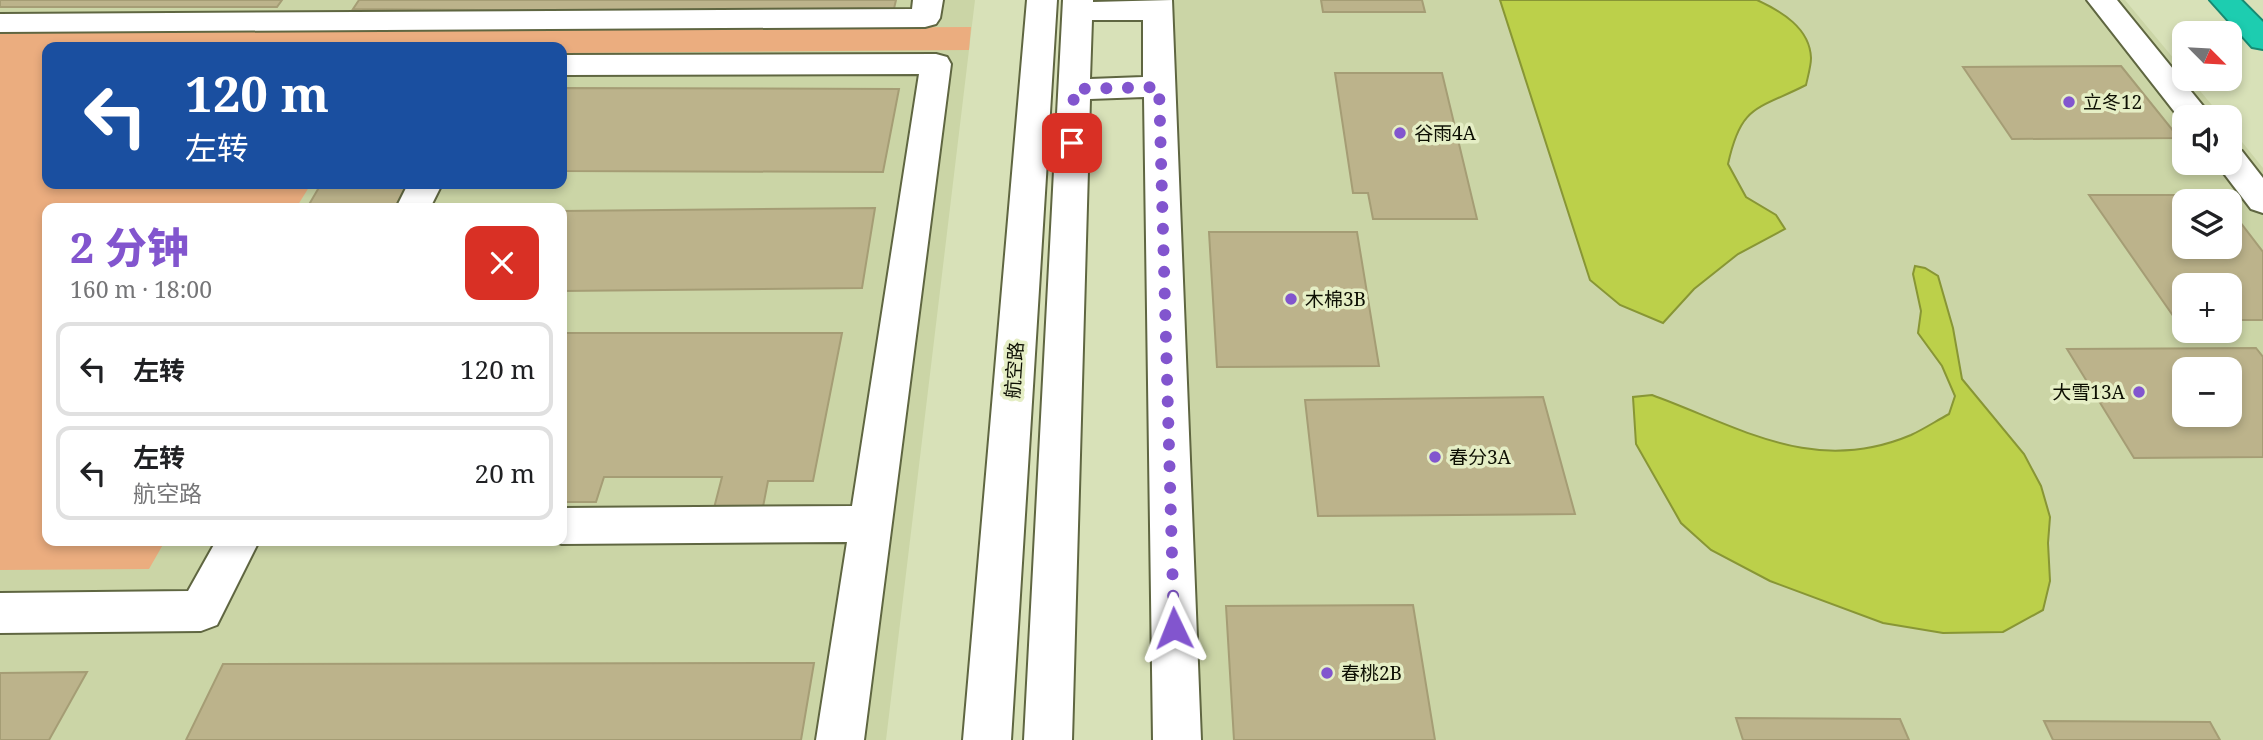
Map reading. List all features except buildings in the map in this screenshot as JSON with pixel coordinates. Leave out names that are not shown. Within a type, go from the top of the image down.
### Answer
[{"type":"highway","points":[[2225,0],[2263,40]]},
{"type":"street","points":[[0,23],[925,18],[928,0]]},
{"type":"street","name":"航空路","points":[[987,740],[1042,0]]},
{"type":"street","points":[[2102,0],[2186,105]]},
{"type":"street","points":[[1048,740],[1078,6],[1157,5],[1177,740]]},
{"type":"street","points":[[567,65],[936,64],[840,740]]},
{"type":"street","points":[[1074,89],[1159,87]]},
{"type":"street","points":[[2242,174],[2263,201]]},
{"type":"street","points":[[567,526],[872,524]]},
{"type":"street","points":[[0,613],[201,611],[235,546]]},
{"type":"shaded area","points":[[0,0],[975,0],[886,740],[0,740]]},
{"type":"shaded area","points":[[1144,0],[2125,0],[2172,57],[2172,91],[2200,91],[2212,105],[2172,105],[2172,175],[2242,175],[2242,142],[2263,168],[2263,740],[1160,740]]},
{"type":"shaded area","points":[[1500,0],[1757,0],[1793,22],[1806,38],[1809,47],[1811,61],[1806,85],[1763,105],[1745,119],[1733,144],[1728,164],[1746,197],[1776,215],[1785,229],[1738,254],[1694,289],[1663,323],[1620,305],[1590,280]]},
{"type":"shaded area","points":[[971,27],[969,50],[567,53],[567,42],[42,42],[42,189],[308,189],[299,203],[42,203],[42,546],[162,546],[149,569],[0,570],[0,32]]},
{"type":"shaded area","points":[[1915,266],[1925,268],[1938,276],[1953,328],[1962,379],[2024,454],[2041,486],[2050,517],[2050,581],[2043,610],[2003,632],[1943,633],[1883,623],[1770,581],[1711,550],[1681,523],[1636,444],[1633,397],[1652,395],[1748,433],[1810,449],[1842,451],[1876,446],[1911,435],[1949,414],[1955,396],[1942,366],[1918,333],[1921,311],[1913,274]]},
{"type":"place","name":"立冬12","points":[[2069,102]]},
{"type":"place","name":"谷雨4A","points":[[1400,133]]},
{"type":"place","name":"木棉3B","points":[[1291,299]]},
{"type":"place","name":"大雪13A","points":[[2139,392]]},
{"type":"place","name":"春分3A","points":[[1435,457]]},
{"type":"place","name":"春桃2B","points":[[1327,673]]},
{"type":"route","points":[[1072,143],[1074,89],[1159,87],[1174,628]]}]
